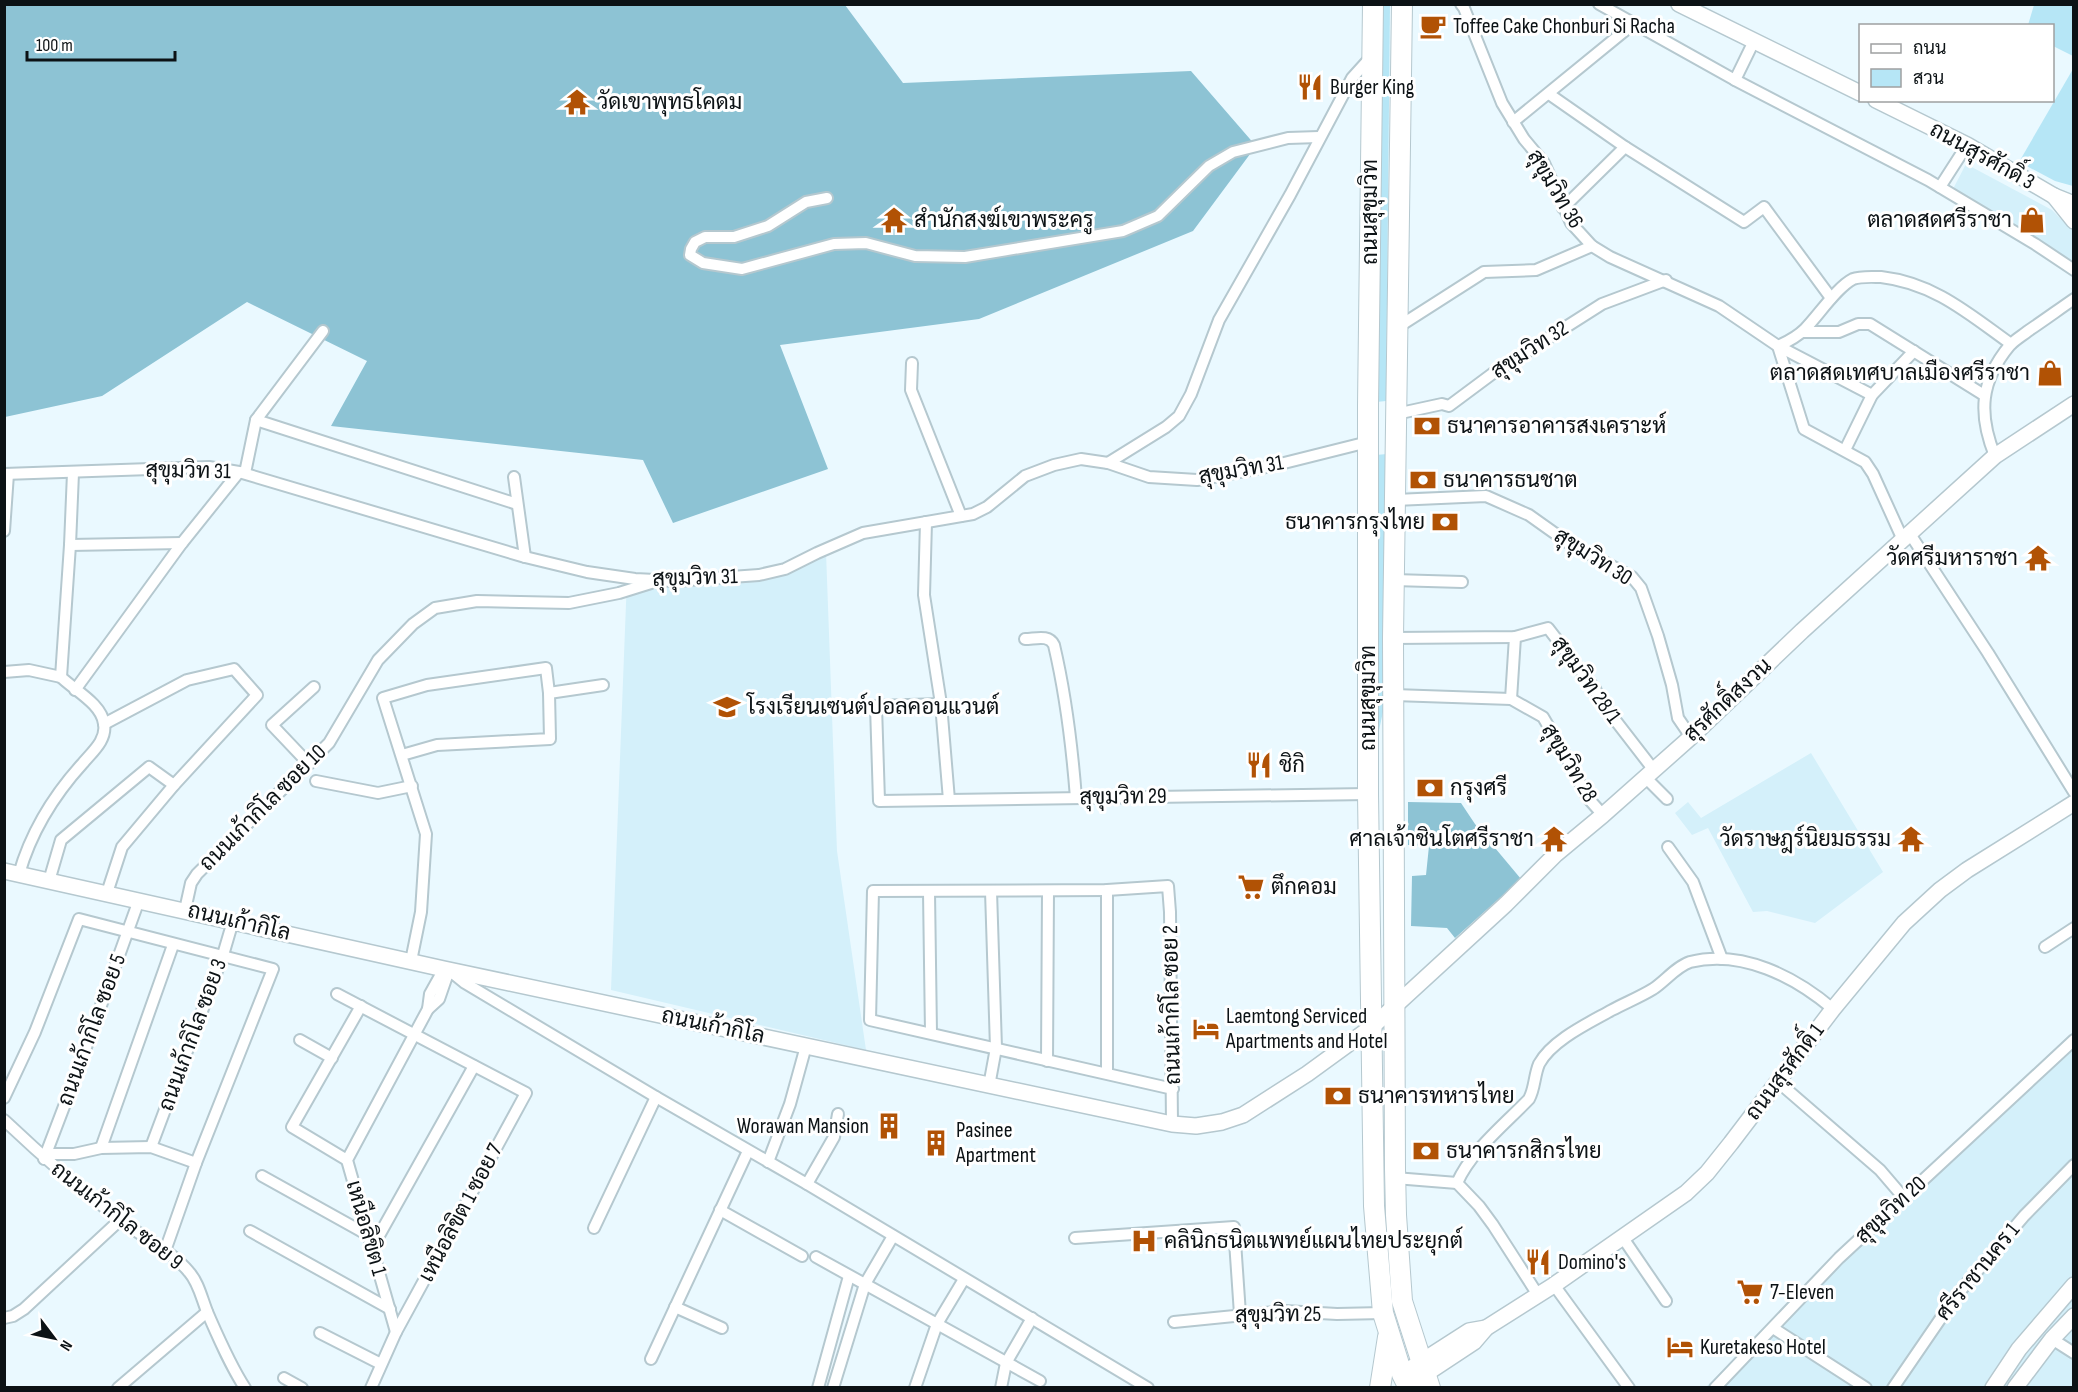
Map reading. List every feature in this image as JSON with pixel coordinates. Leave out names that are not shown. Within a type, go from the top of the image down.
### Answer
[{"type":"highway","name":"ถนนสุขุมวิท","points":[[1373,4],[1368,442],[1368,794],[1374,1206],[1383,1313],[1389,1334],[1416,1379]]},
{"type":"highway","name":"ถนนสุขุมวิท","points":[[1402,4],[1393,638],[1393,1009],[1396,1215],[1402,1301],[1416,1379]]},
{"type":"highway","points":[[1380,1388],[1389,1334]]},
{"type":"street","name":"สุขุมวิท 36","points":[[1461,4],[1502,103],[1524,139],[1544,163],[1571,223],[1592,246],[1610,257],[1666,280],[1719,306],[1778,346],[1872,395]]},
{"type":"street","points":[[1599,4],[1735,80],[1896,162],[2035,244],[2073,270]]},
{"type":"street","points":[[1679,4],[1859,93]]},
{"type":"street","points":[[1513,122],[1633,24]]},
{"type":"street","points":[[1735,80],[1754,41]]},
{"type":"street","points":[[1108,463],[1166,427],[1179,416],[1191,394],[1219,320],[1290,195],[1352,78],[1371,57]]},
{"type":"street","points":[[1549,94],[1625,147],[1744,222],[1764,207],[1831,298]]},
{"type":"street","name":"ถนนสุรศักดิ์ 3","points":[[1880,102],[1967,145],[2054,196],[2073,204]]},
{"type":"street","points":[[827,198],[806,202],[768,226],[734,237],[705,237],[695,242],[690,255],[703,262],[742,269],[834,244],[866,243],[915,256],[965,257],[1123,231],[1158,216],[1209,166],[1233,152],[1288,138],[1319,137]]},
{"type":"street","points":[[1940,187],[1967,145]]},
{"type":"street","points":[[1563,208],[1625,147]]},
{"type":"street","name":"ถนนสุรศักดิ์ 3","points":[[2054,196],[2073,221]]},
{"type":"street","points":[[1398,327],[1484,272],[1536,270],[1592,246]]},
{"type":"street","points":[[2011,344],[1928,288],[1900,279],[1874,277],[1853,279],[1831,298],[1803,332],[1778,346],[1804,429],[1865,462],[1906,537],[1988,653],[2073,792]]},
{"type":"street","name":"สุขุมวิท 32","points":[[1396,414],[1442,404],[1449,405],[1492,374],[1602,304],[1666,280]]},
{"type":"street","points":[[1995,456],[1985,433],[1984,395],[1995,368],[2011,344],[2073,299]]},
{"type":"street","points":[[1803,332],[1839,332],[1858,324],[1870,324],[1984,395]]},
{"type":"street","points":[[75,690],[182,543],[242,473],[256,420],[323,331]]},
{"type":"street","points":[[1845,450],[1872,395],[1914,351]]},
{"type":"street","points":[[912,363],[911,390],[961,516]]},
{"type":"street","name":"สุรศักดิ์สงวน","points":[[1393,1009],[1556,854],[1691,737],[1802,631],[1995,456],[2073,404]]},
{"type":"street","points":[[256,420],[517,504]]},
{"type":"street","name":"สุขุมวิท 31","points":[[6,474],[209,467],[242,473],[525,557],[615,578],[675,581],[759,575],[785,569],[863,534],[973,514],[987,507],[1025,476],[1054,465],[1081,459],[1108,463],[1149,477],[1197,480],[1272,466],[1368,442]]},
{"type":"street","points":[[61,677],[73,473]]},
{"type":"street","points":[[4,531],[6,474]]},
{"type":"street","points":[[514,477],[525,557]]},
{"type":"street","name":"สุขุมวิท 30","points":[[1395,500],[1486,495],[1529,515],[1567,542],[1632,577],[1641,588],[1658,636],[1672,685],[1678,718],[1691,737]]},
{"type":"street","points":[[926,522],[924,595],[941,704],[949,800]]},
{"type":"street","points":[[70,545],[182,543]]},
{"type":"street","name":"ถนนเก้ากิโล ซอย 10","points":[[185,910],[191,883],[197,874],[329,743],[378,660],[413,624],[435,608],[477,601],[568,603],[619,593],[658,580]]},
{"type":"street","points":[[1394,580],[1462,582]]},
{"type":"street","name":"สุขุมวิท 28/1","points":[[1393,638],[1515,637],[1548,628],[1595,689],[1649,773]]},
{"type":"street","points":[[1511,699],[1515,637]]},
{"type":"street","points":[[1025,639],[1048,638],[1054,645],[1065,694],[1072,743],[1076,798]]},
{"type":"street","points":[[402,756],[437,745],[550,739],[546,668],[427,685],[383,698],[426,834],[421,912],[411,961]]},
{"type":"street","points":[[104,724],[187,680],[234,669],[257,695],[174,785],[122,848],[107,893]]},
{"type":"street","points":[[4,672],[29,670],[61,677],[97,709],[104,724],[101,742],[68,780],[45,812],[12,873]]},
{"type":"street","points":[[549,693],[603,685]]},
{"type":"street","points":[[309,764],[272,725],[314,687]]},
{"type":"street","name":"สุขุมวิท 28","points":[[1394,695],[1511,699],[1543,717],[1587,797],[1603,815]]},
{"type":"street","name":"สุขุมวิท 29","points":[[941,704],[876,706],[879,801],[1368,794]]},
{"type":"street","points":[[49,881],[61,840],[149,767],[174,785]]},
{"type":"street","points":[[1649,773],[1667,799]]},
{"type":"street","points":[[316,781],[378,794],[411,786]]},
{"type":"street","name":"ถนนสุรศักดิ์ 1","points":[[1416,1379],[1474,1342],[1486,1328],[1554,1285],[1686,1193],[1707,1173],[1833,1009],[1904,923],[1940,890],[1973,866],[2073,803]]},
{"type":"street","points":[[1668,847],[1693,882],[1722,960]]},
{"type":"street","name":"ถนนเก้ากิโล","points":[[12,873],[446,970],[1173,1124],[1196,1126],[1222,1122],[1243,1115],[1307,1074],[1393,1009]]},
{"type":"street","name":"ถนนเก้ากิโล ซอย 2","points":[[1107,890],[1168,886],[1173,1124]]},
{"type":"street","points":[[1107,1073],[1107,890],[873,891],[870,1020],[1173,1089]]},
{"type":"street","points":[[989,1086],[996,1048],[992,891]]},
{"type":"street","points":[[1047,1061],[1048,891]]},
{"type":"street","points":[[929,892],[931,1033]]},
{"type":"street","name":"ถนนเก้ากิโล ซอย 5","points":[[45,1156],[139,900]]},
{"type":"street","points":[[4,1098],[35,1032],[79,919],[273,969],[196,1163],[165,1251]]},
{"type":"street","name":"ถนนเก้ากิโล ซอย 3","points":[[151,1147],[223,955],[233,921]]},
{"type":"street","points":[[2045,947],[2073,928]]},
{"type":"street","points":[[101,1148],[173,945]]},
{"type":"street","points":[[1457,1183],[1462,1171],[1529,1099],[1540,1063],[1554,1048],[1572,1033],[1652,989],[1688,963],[1722,960],[1751,963],[1779,973],[1833,1009]]},
{"type":"street","points":[[446,970],[1148,1388]]},
{"type":"street","name":"เหนือลิขิต 1","points":[[396,1332],[347,1160],[428,1009],[439,999],[446,970]]},
{"type":"street","points":[[338,994],[474,1066],[372,1248]]},
{"type":"street","points":[[347,1160],[292,1127],[361,1006]]},
{"type":"street","points":[[300,1040],[332,1058]]},
{"type":"street","name":"สุขุมวิท 20","points":[[1715,1388],[1834,1263],[2073,1040]]},
{"type":"street","points":[[768,1162],[790,1104],[806,1047]]},
{"type":"street","name":"เหนือลิขิต 1 ซอย 7","points":[[396,1332],[526,1093],[474,1066]]},
{"type":"street","points":[[1777,1081],[1880,1170],[1904,1198]]},
{"type":"street","points":[[594,1228],[656,1097]]},
{"type":"street","points":[[807,1184],[834,1137],[838,1114]]},
{"type":"street","name":"ถนนเก้ากิโล ซอย 9","points":[[4,1120],[120,1220],[178,1261],[194,1278],[207,1312],[245,1388]]},
{"type":"street","points":[[45,1156],[74,1154],[101,1148],[151,1147],[196,1163]]},
{"type":"street","points":[[651,1359],[748,1151]]},
{"type":"street","name":"ศรีราชานคร 1","points":[[1893,1388],[1956,1296],[2024,1216],[2073,1166]]},
{"type":"street","points":[[262,1176],[368,1235]]},
{"type":"street","points":[[1395,1178],[1457,1183],[1493,1225],[1538,1295]]},
{"type":"street","points":[[720,1210],[802,1256]]},
{"type":"street","points":[[4,1318],[13,1316],[24,1309],[120,1220]]},
{"type":"street","points":[[1075,1238],[1234,1227],[1240,1314]]},
{"type":"street","points":[[250,1231],[390,1309]]},
{"type":"street","points":[[833,1388],[865,1284],[893,1236]]},
{"type":"street","points":[[1623,1238],[1666,1301]]},
{"type":"street","points":[[816,1257],[1040,1381]]},
{"type":"street","points":[[818,1388],[849,1276]]},
{"type":"street","points":[[915,1388],[937,1324],[964,1279]]},
{"type":"street","points":[[1554,1285],[1629,1388]]},
{"type":"street","points":[[1993,1388],[2019,1349],[2073,1285]]},
{"type":"street","points":[[675,1307],[722,1328]]},
{"type":"street","name":"สุขุมวิท 25","points":[[1174,1322],[1284,1311],[1337,1314],[1383,1313]]},
{"type":"street","points":[[118,1388],[207,1312]]},
{"type":"street","points":[[2015,1388],[2052,1339],[2073,1316]]},
{"type":"street","points":[[1001,1388],[1006,1363],[1032,1318]]},
{"type":"street","points":[[1773,1328],[1866,1388]]},
{"type":"street","points":[[371,1388],[396,1332]]},
{"type":"street","points":[[320,1333],[381,1364]]},
{"type":"street","points":[[2052,1339],[2073,1353]]},
{"type":"street","points":[[284,1378],[302,1388]]},
{"type":"shaded area","points":[[4,5],[845,5],[903,83],[1191,71],[1256,146],[1193,231],[979,319],[780,345],[828,469],[673,523],[643,460],[331,426],[367,361],[247,302],[102,396],[5,417]]},
{"type":"shaded area","name":"ตลาดสดศรีราชา","points":[[1966,164],[2052,210],[2073,231],[2073,266],[1953,189]]},
{"type":"shaded area","name":"โรงเรียนเซนต์ปอลคอนแวนต์","points":[[826,552],[837,851],[866,1050],[611,990],[627,578],[750,577]]},
{"type":"shaded area","points":[[1811,753],[1883,872],[1815,923],[1767,911],[1753,912],[1708,828],[1692,835],[1675,813],[1688,802],[1701,818]]},
{"type":"shaded area","points":[[1408,802],[1461,803],[1475,824],[1521,879],[1455,938],[1447,928],[1411,926],[1412,876],[1426,875],[1429,846],[1408,845]]},
{"type":"shaded area","points":[[2073,1032],[2073,1387],[1705,1388],[1895,1198]]},
{"type":"green space","points":[[1390,4],[1386,401],[1376,402],[1380,5]]},
{"type":"green space","points":[[2034,5],[2073,5],[2073,56],[2054,46],[2054,24],[2028,24]]},
{"type":"green space","points":[[2073,69],[2074,186],[2055,181],[2019,162]]},
{"type":"green space","points":[[1387,454],[1384,707],[1378,735],[1376,455]]},
{"type":"place","name":"Toffee Cake Chonburi Si Racha","points":[[1433,26]]},
{"type":"place","name":"Burger King","points":[[1310,87]]},
{"type":"place","name":"วัดเขาพุทธโคดม","points":[[577,102]]},
{"type":"place","name":"สำนักสงฆ์เขาพระครู","points":[[894,220]]},
{"type":"place","name":"ตลาดสดศรีราชา","points":[[2032,220]]},
{"type":"place","name":"ตลาดสดเทศบาลเมืองศรีราชา","points":[[2050,373]]},
{"type":"place","name":"ธนาคารอาคารสงเคราะห์","points":[[1427,426]]},
{"type":"place","name":"ธนาคารธนชาต","points":[[1423,480]]},
{"type":"place","name":"ธนาคารกรุงไทย","points":[[1445,522]]},
{"type":"place","name":"วัดศรีมหาราชา","points":[[2038,558]]},
{"type":"place","name":"โรงเรียนเซนต์ปอลคอนแวนต์","points":[[727,707]]},
{"type":"place","name":"ชิกิ","points":[[1259,765]]},
{"type":"place","name":"กรุงศรี","points":[[1430,788]]},
{"type":"place","name":"ศาลเจ้าชินโตศรีราชา","points":[[1554,839]]},
{"type":"place","name":"วัดราษฎร์นิยมธรรม","points":[[1911,839]]},
{"type":"place","name":"ตึกคอม","points":[[1251,887]]},
{"type":"place","name":"Laemtong Serviced Apartments and Hotel","points":[[1206,1029]]},
{"type":"place","name":"ธนาคารทหารไทย","points":[[1338,1096]]},
{"type":"place","name":"Worawan Mansion","points":[[889,1126]]},
{"type":"place","name":"Pasinee Apartment","points":[[936,1143]]},
{"type":"place","name":"ธนาคารกสิกรไทย","points":[[1426,1151]]},
{"type":"place","name":"คลินิกธนิตแพทย์แผนไทยประยุกต์","points":[[1144,1241]]},
{"type":"place","name":"Domino's","points":[[1538,1262]]},
{"type":"place","name":"7-Eleven","points":[[1750,1292]]},
{"type":"place","name":"Kuretakeso Hotel","points":[[1680,1347]]}]
